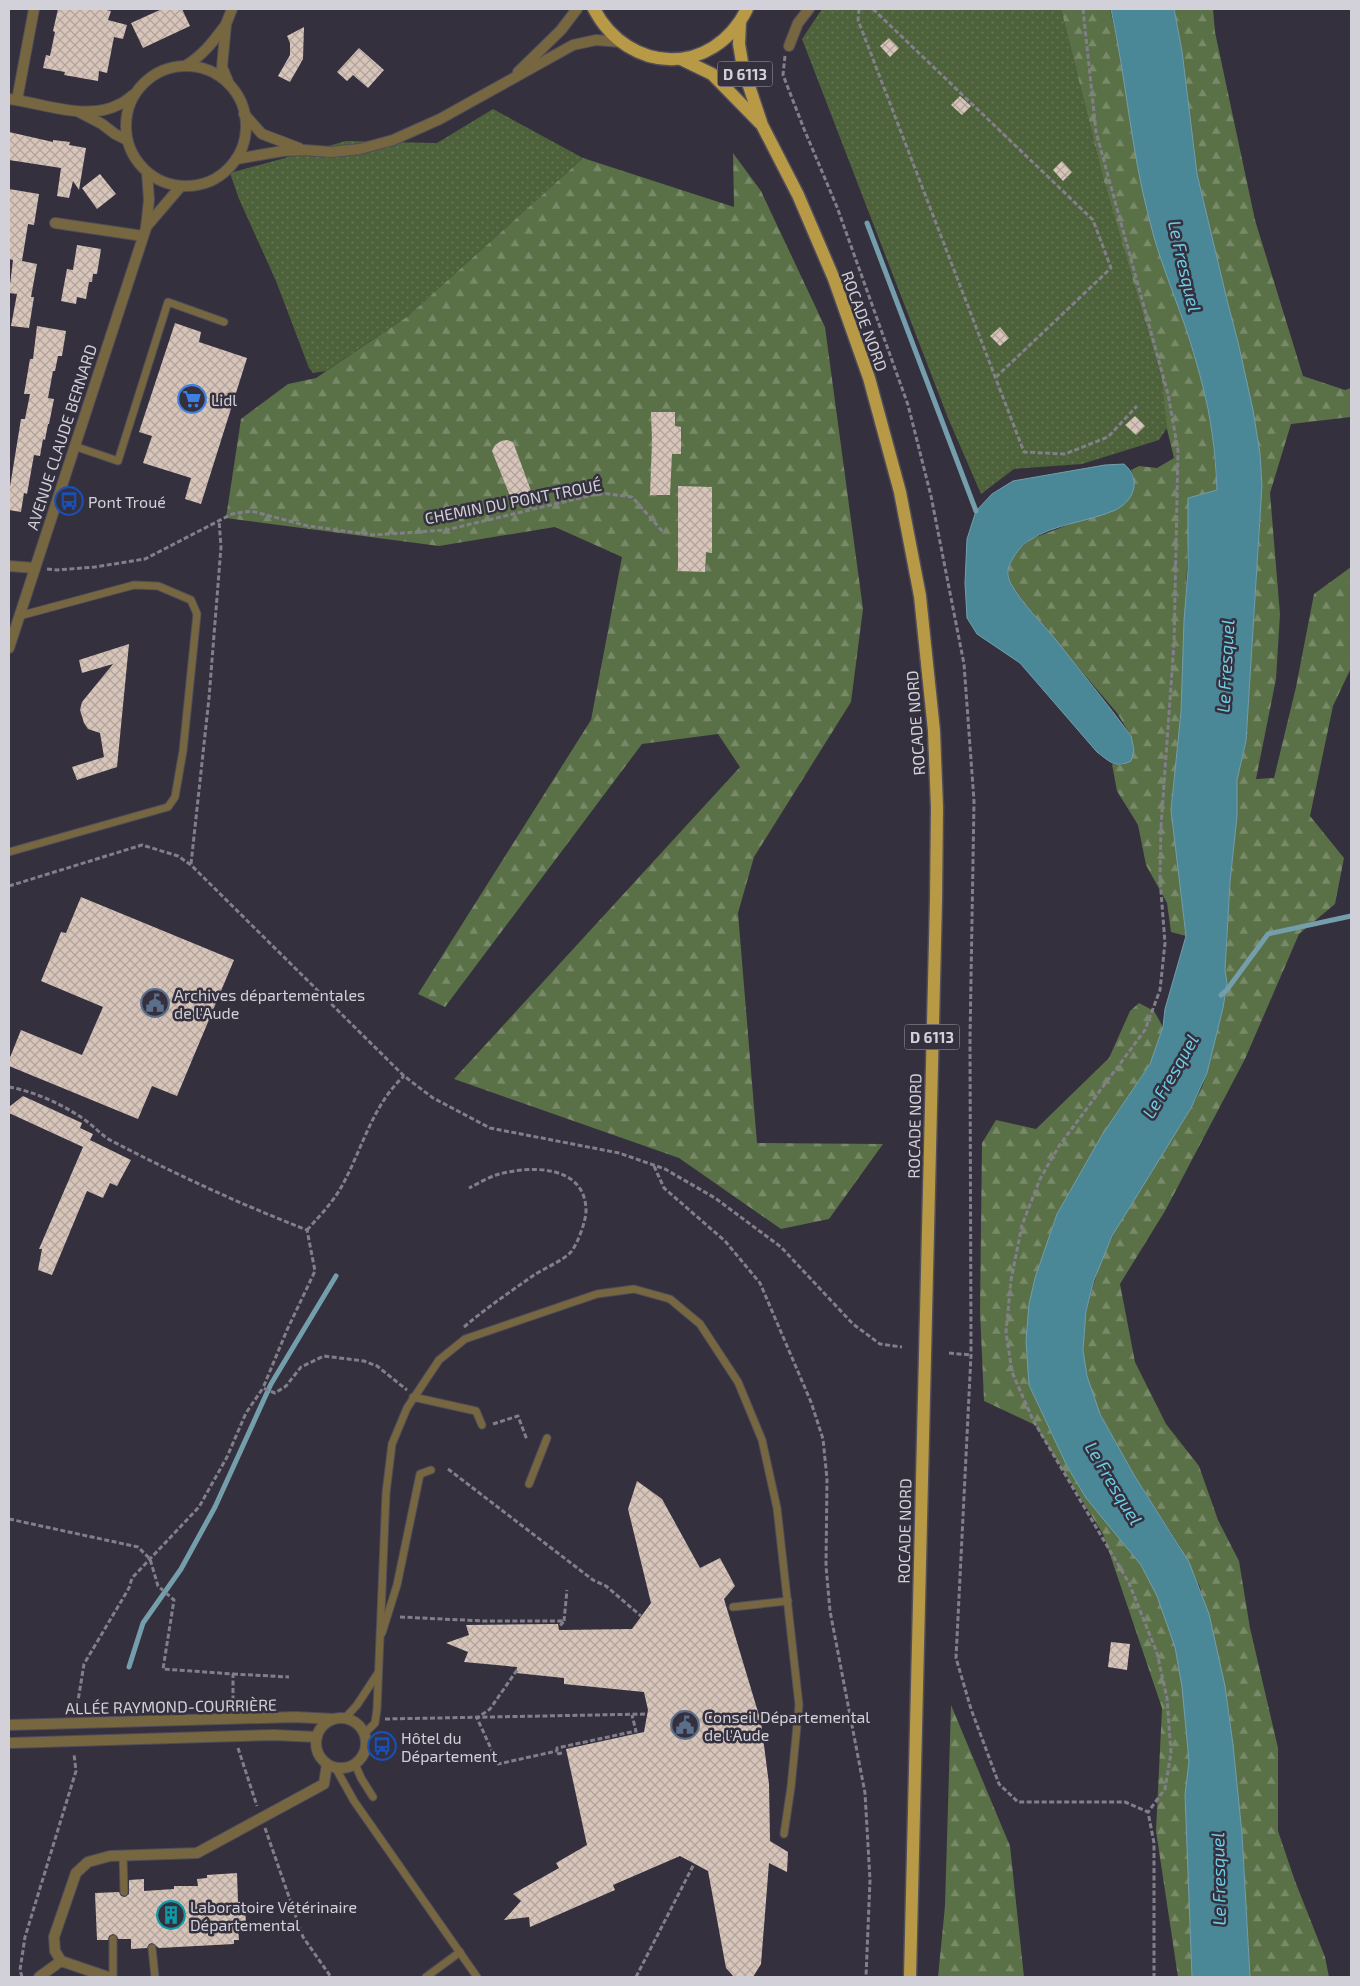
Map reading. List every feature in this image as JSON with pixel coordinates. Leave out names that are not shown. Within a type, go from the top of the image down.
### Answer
[{"type":"main road","points":[[594,9],[604,26],[620,42],[639,53],[658,58],[682,58],[703,53],[723,41],[740,22],[747,9]]},
{"type":"main road","name":"ROCADE NORD","points":[[740,22],[738,44],[743,68],[762,125],[798,195],[834,279],[869,378],[900,492],[920,596],[934,731],[936,900],[910,1977]]},
{"type":"main road","name":"ROCADE NORD","points":[[682,58],[712,74],[762,125]]},
{"type":"street","points":[[34,9],[13,99],[78,111],[104,110],[121,104],[147,80],[158,73],[171,68],[185,66],[201,68],[216,74],[228,84],[238,98],[244,114],[246,129],[243,144],[236,158],[226,171],[213,180],[198,185],[181,186],[163,182],[147,172],[138,163],[127,140],[126,123],[129,106],[137,91]]},
{"type":"street","points":[[185,66],[196,59],[214,41],[226,24],[232,9]]},
{"type":"street","points":[[509,80],[561,30],[577,9]]},
{"type":"street","points":[[789,46],[798,23],[809,9]]},
{"type":"street","points":[[226,24],[222,67],[228,84]]},
{"type":"street","points":[[236,158],[283,151],[331,152],[360,149],[393,140],[440,119],[573,45],[596,40],[620,42]]},
{"type":"street","points":[[78,111],[127,140]]},
{"type":"street","points":[[244,114],[262,134],[305,150]]},
{"type":"street","name":"AVENUE CLAUDE BERNARD","points":[[9,648],[144,232],[149,200],[147,172]]},
{"type":"street","name":"AVENUE CLAUDE BERNARD","points":[[144,232],[181,186]]},
{"type":"street","points":[[55,223],[144,232]]},
{"type":"street","points":[[9,566],[34,568]]},
{"type":"street","points":[[345,1718],[357,1724],[364,1734],[366,1742],[365,1751],[355,1764],[348,1767],[331,1765],[318,1752],[317,1737],[326,1723],[334,1719],[345,1718]]},
{"type":"street","name":"ALLÉE RAYMOND-COURRIÈRE","points":[[9,1725],[233,1719],[334,1719]]},
{"type":"street","name":"ALLÉE RAYMOND-COURRIÈRE","points":[[9,1743],[274,1735],[317,1737]]},
{"type":"street","points":[[108,1977],[61,1960],[55,1951],[54,1937],[76,1873],[88,1862],[110,1856],[197,1853],[324,1784],[331,1765]]},
{"type":"street","points":[[39,1977],[61,1960]]},
{"type":"lane","points":[[74,446],[118,461],[168,302],[224,322]]},
{"type":"lane","points":[[9,852],[168,807],[175,797],[183,751],[196,614],[190,600],[158,586],[134,586],[19,616]]},
{"type":"lane","points":[[364,1734],[375,1723],[386,1493],[392,1444],[413,1397],[439,1360],[465,1339],[597,1294],[634,1289],[670,1299],[700,1324],[738,1382],[762,1440],[776,1508],[799,1705],[792,1787],[784,1834]]},
{"type":"lane","points":[[413,1397],[476,1411],[482,1425]]},
{"type":"lane","points":[[529,1484],[547,1438]]},
{"type":"lane","points":[[379,1643],[398,1585],[420,1474],[432,1470]]},
{"type":"lane","points":[[733,1607],[788,1601]]},
{"type":"lane","points":[[345,1718],[357,1705],[378,1673]]},
{"type":"lane","points":[[355,1764],[373,1797]]},
{"type":"lane","points":[[331,1765],[354,1801],[478,1977]]},
{"type":"lane","points":[[123,1855],[124,1892]]},
{"type":"lane","points":[[113,1939],[113,1977]]},
{"type":"lane","points":[[152,1948],[155,1977]]},
{"type":"lane","points":[[426,1977],[460,1952]]},
{"type":"path","points":[[859,9],[858,20],[1024,452],[1065,454],[1108,437],[1136,406]]},
{"type":"path","points":[[873,9],[1093,220],[1111,268],[996,378]]},
{"type":"path","points":[[1083,9],[1096,132],[1168,394],[1178,450],[1174,644],[1161,835],[1160,879],[1165,944],[1160,990],[1145,1030],[1059,1146],[1040,1180],[1022,1225],[1011,1280],[1006,1332],[1012,1372],[1033,1420],[1129,1583],[1158,1653],[1167,1698],[1171,1753],[1165,1789],[1148,1812],[1154,1843],[1154,1977]]},
{"type":"path","points":[[789,46],[783,61],[783,75],[837,207],[908,405],[931,496],[964,664],[974,801],[970,1039],[971,1355],[956,1658],[971,1709],[999,1784],[1018,1802],[1125,1802],[1148,1812]]},
{"type":"path","name":"CHEMIN DU PONT TROUÉ","points":[[34,568],[66,569],[95,567],[144,558],[232,514],[251,511],[308,526],[374,535],[446,530],[601,493],[632,498],[664,533]]},
{"type":"path","points":[[190,865],[209,698],[221,547],[219,520]]},
{"type":"path","points":[[9,886],[142,845],[178,856],[190,865],[404,1076],[434,1098],[490,1128],[619,1154],[665,1169],[715,1198],[781,1246],[853,1324],[880,1344],[902,1347]]},
{"type":"path","points":[[307,1230],[338,1191],[376,1114],[404,1076]]},
{"type":"path","points":[[9,1087],[35,1093],[64,1107],[86,1120],[106,1138],[143,1158],[222,1195],[307,1230]]},
{"type":"path","points":[[654,1166],[664,1188],[726,1241],[760,1283],[811,1402],[823,1439],[827,1479],[826,1566],[830,1611],[865,1793],[870,1880],[866,1977]]},
{"type":"path","points":[[458,1334],[488,1306],[571,1252],[586,1220],[586,1199],[578,1186],[564,1174],[542,1169],[519,1171],[496,1175],[469,1188]]},
{"type":"path","points":[[76,1716],[84,1664],[129,1588],[132,1578],[199,1508],[227,1457],[246,1413],[265,1389],[287,1330],[316,1271],[307,1230]]},
{"type":"path","points":[[949,1352],[971,1355]]},
{"type":"path","points":[[265,1389],[275,1393],[286,1386],[301,1367],[324,1356],[364,1361],[377,1366],[404,1386],[413,1397]]},
{"type":"path","points":[[502,1422],[518,1416],[527,1440]]},
{"type":"path","points":[[448,1469],[592,1580],[606,1586],[641,1616]]},
{"type":"path","points":[[9,1519],[138,1547],[150,1559],[158,1586],[174,1600],[163,1669],[289,1678]]},
{"type":"path","points":[[558,1627],[564,1621],[567,1590]]},
{"type":"path","points":[[400,1617],[484,1621],[564,1621]]},
{"type":"path","points":[[477,1718],[490,1709],[517,1670]]},
{"type":"path","points":[[233,1674],[233,1719]]},
{"type":"path","points":[[375,1723],[384,1719],[647,1714]]},
{"type":"path","points":[[477,1718],[498,1764],[557,1751],[557,1748],[636,1732],[632,1715]]},
{"type":"path","points":[[234,1736],[303,1937],[331,1977]]},
{"type":"path","points":[[557,1751],[558,1754],[562,1753]]},
{"type":"path","points":[[22,1977],[20,1970],[25,1937],[76,1771],[74,1754]]},
{"type":"path","points":[[636,1977],[694,1864]]},
{"type":"green space","points":[[822,9],[1061,9],[1103,178],[1162,380],[1169,425],[1159,440],[1082,464],[1014,469],[981,494],[948,418],[802,39]]},
{"type":"green space","points":[[1061,9],[1110,9],[1180,311],[1206,398],[1212,430],[1217,490],[1188,498],[1189,519],[1181,712],[1171,810],[1186,936],[1171,932],[1167,903],[1146,865],[1138,825],[1117,791],[1112,764],[1123,765],[1131,736],[1117,713],[1026,606],[1009,582],[1008,569],[1016,552],[1031,539],[1086,518],[1134,478],[1131,470],[1139,466],[1157,468],[1174,458],[1167,429],[1162,380],[1103,178]]},
{"type":"green space","points":[[1174,9],[1213,9],[1215,32],[1255,220],[1303,376],[1345,390],[1351,388],[1351,417],[1291,424],[1270,493],[1280,614],[1276,679],[1256,779],[1274,778],[1296,687],[1314,594],[1351,567],[1351,668],[1333,706],[1310,816],[1344,858],[1335,904],[1299,934],[1245,1059],[1165,1211],[1120,1284],[1135,1362],[1166,1424],[1199,1466],[1218,1520],[1239,1561],[1250,1628],[1278,1748],[1278,1831],[1295,1881],[1325,1957],[1329,1977],[1250,1977],[1242,1834],[1229,1712],[1200,1587],[1179,1545],[1134,1475],[1100,1414],[1092,1396],[1083,1350],[1086,1311],[1100,1263],[1118,1225],[1191,1108],[1207,1073],[1223,1008],[1230,882],[1237,816],[1237,780],[1246,741],[1262,486],[1260,454],[1238,342],[1197,174],[1182,51]]},
{"type":"green space","points":[[493,109],[583,158],[408,316],[326,371],[313,373],[309,368],[276,281],[239,199],[230,173],[346,141],[437,143]]},
{"type":"green space","points":[[733,153],[761,191],[825,327],[863,609],[851,702],[754,857],[738,913],[757,1143],[883,1144],[829,1219],[781,1229],[679,1158],[454,1079],[740,767],[718,734],[642,744],[445,1007],[418,994],[591,720],[622,557],[555,527],[439,546],[226,518],[241,419],[288,384],[316,378],[408,316],[583,158],[734,207]]},
{"type":"green space","points":[[1139,1003],[1154,1011],[1163,1027],[1150,1064],[1102,1135],[1057,1214],[1035,1278],[1029,1304],[1029,1385],[1057,1445],[1076,1463],[1152,1573],[1185,1662],[1194,1816],[1192,1977],[1178,1977],[1156,1831],[1162,1708],[1103,1534],[1035,1425],[984,1401],[980,1311],[982,1143],[996,1120],[1036,1129],[1109,1058],[1130,1011]]},
{"type":"green space","points":[[951,1705],[1010,1846],[1024,1977],[938,1977],[945,1906]]},
{"type":"water","name":"Le Fresquel","points":[[1111,9],[1174,9],[1182,51],[1197,174],[1253,410],[1260,454],[1262,486],[1246,741],[1237,780],[1237,816],[1230,882],[1225,970],[1227,983],[1223,1008],[1207,1073],[1191,1108],[1112,1236],[1094,1280],[1086,1311],[1083,1350],[1087,1376],[1100,1414],[1134,1475],[1189,1562],[1209,1614],[1225,1686],[1233,1745],[1242,1834],[1250,1977],[1192,1977],[1185,1795],[1189,1761],[1182,1687],[1175,1647],[1157,1596],[1141,1565],[1086,1498],[1067,1466],[1029,1385],[1026,1341],[1029,1304],[1035,1278],[1057,1214],[1102,1135],[1150,1064],[1163,1027],[1165,1009],[1186,936],[1171,810],[1181,712],[1188,570],[1188,498],[1217,490],[1213,440],[1206,398],[1190,341],[1158,250],[1149,218],[1138,166]]},
{"type":"water","points":[[1124,464],[1130,470],[1134,484],[1126,503],[1103,515],[1049,530],[1030,540],[1015,555],[1009,566],[1008,573],[1010,582],[1021,599],[1056,640],[1131,736],[1134,750],[1131,761],[1116,764],[1097,752],[1020,663],[977,634],[967,618],[965,583],[967,539],[976,511],[992,494],[1013,481],[1105,465]]},
{"type":"building","points":[[58,9],[102,9],[111,11],[108,20],[127,25],[123,39],[114,37],[107,73],[99,71],[98,81],[64,75],[65,72],[43,68],[46,55],[50,56]]},
{"type":"building","points":[[162,9],[182,9],[190,26],[143,48],[131,23]]},
{"type":"building","points":[[304,27],[303,59],[290,82],[278,76],[290,55],[290,43],[287,36]]},
{"type":"building","points":[[889,38],[899,48],[890,57],[880,46]]},
{"type":"building","points":[[359,48],[384,70],[368,88],[353,75],[347,81],[337,72]]},
{"type":"building","points":[[960,96],[971,106],[962,115],[951,105]]},
{"type":"building","points":[[9,132],[53,142],[53,140],[70,142],[69,145],[86,148],[79,190],[73,181],[69,198],[57,196],[61,168],[9,160]]},
{"type":"building","points":[[1062,161],[1072,172],[1063,181],[1053,170]]},
{"type":"building","points":[[100,174],[116,194],[97,209],[82,188]]},
{"type":"building","points":[[9,189],[39,194],[34,225],[28,224],[22,261],[37,264],[31,297],[34,297],[29,328],[11,326],[17,294],[9,293],[13,260],[9,259]]},
{"type":"building","points":[[77,245],[101,249],[97,274],[93,274],[92,282],[89,282],[86,299],[77,297],[76,304],[61,301],[67,269],[73,270]]},
{"type":"building","name":"Lidl","points":[[175,323],[201,332],[199,342],[247,358],[201,504],[185,499],[191,478],[143,463],[152,436],[139,432]]},
{"type":"building","points":[[37,326],[66,331],[62,356],[58,356],[55,371],[53,371],[48,398],[54,399],[49,424],[45,440],[43,439],[40,456],[34,455],[27,494],[24,493],[21,512],[9,510],[9,493],[21,419],[25,419],[30,394],[24,394],[30,359],[33,359]]},
{"type":"building","points":[[1000,327],[1009,338],[1000,346],[990,336]]},
{"type":"building","points":[[651,412],[675,412],[675,426],[681,427],[681,454],[672,454],[670,495],[650,495]]},
{"type":"building","points":[[1135,416],[1145,426],[1136,435],[1125,425]]},
{"type":"building","points":[[507,440],[513,442],[534,499],[514,506],[492,451],[495,445]]},
{"type":"building","points":[[678,486],[712,487],[712,553],[706,552],[705,572],[678,571]]},
{"type":"building","points":[[129,644],[117,767],[77,780],[72,767],[104,757],[100,733],[88,729],[80,710],[82,702],[113,664],[82,673],[79,660]]},
{"type":"building","name":"Archives départementales de l'Aude","points":[[81,897],[234,960],[177,1096],[152,1086],[138,1119],[9,1066],[9,1060],[21,1030],[82,1055],[103,1007],[41,981],[61,932],[66,933]]},
{"type":"building","points":[[23,1096],[82,1123],[80,1128],[93,1134],[90,1140],[131,1160],[117,1186],[110,1183],[103,1198],[87,1191],[52,1275],[38,1270],[42,1249],[39,1249],[83,1147],[9,1113],[9,1107]]},
{"type":"building","name":"Conseil Départemental de l'Aude","points":[[637,1481],[662,1499],[700,1568],[720,1558],[735,1586],[724,1599],[761,1722],[769,1784],[770,1841],[788,1852],[787,1872],[769,1863],[761,1964],[753,1977],[734,1977],[726,1968],[708,1871],[680,1856],[613,1885],[615,1890],[530,1927],[529,1917],[504,1920],[521,1901],[513,1894],[559,1868],[556,1863],[587,1845],[566,1749],[644,1732],[648,1710],[644,1692],[564,1684],[564,1678],[516,1673],[517,1667],[464,1662],[468,1652],[446,1643],[469,1635],[466,1625],[558,1624],[559,1630],[632,1629],[651,1603],[628,1509]]},
{"type":"building","points":[[1111,1642],[1130,1644],[1127,1670],[1108,1667]]},
{"type":"building","name":"Laboratoire Vétérinaire Départemental","points":[[237,1873],[238,1902],[245,1901],[246,1928],[238,1929],[239,1940],[234,1940],[234,1944],[159,1948],[152,1943],[147,1948],[131,1949],[131,1939],[118,1939],[113,1934],[109,1936],[108,1940],[97,1940],[95,1893],[119,1892],[121,1896],[125,1897],[129,1894],[129,1880],[144,1879],[144,1891],[174,1889],[174,1886],[198,1886],[197,1879],[207,1878],[207,1875]]},
{"type":"waterway","points":[[867,223],[976,511]]},
{"type":"waterway","points":[[1221,995],[1226,991],[1268,934],[1351,916]]},
{"type":"waterway","points":[[129,1667],[143,1623],[181,1569],[215,1507],[271,1384],[336,1276]]},
{"type":"place","name":"Lidl","points":[[192,399]]},
{"type":"place","name":"Pont Troué","points":[[69,501]]},
{"type":"place","name":"Archives départementales de l'Aude","points":[[155,1003]]},
{"type":"place","name":"Conseil Départemental de l'Aude","points":[[685,1725]]},
{"type":"place","name":"Hôtel du Département","points":[[382,1746]]},
{"type":"place","name":"Laboratoire Vétérinaire Départemental","points":[[171,1915]]}]
